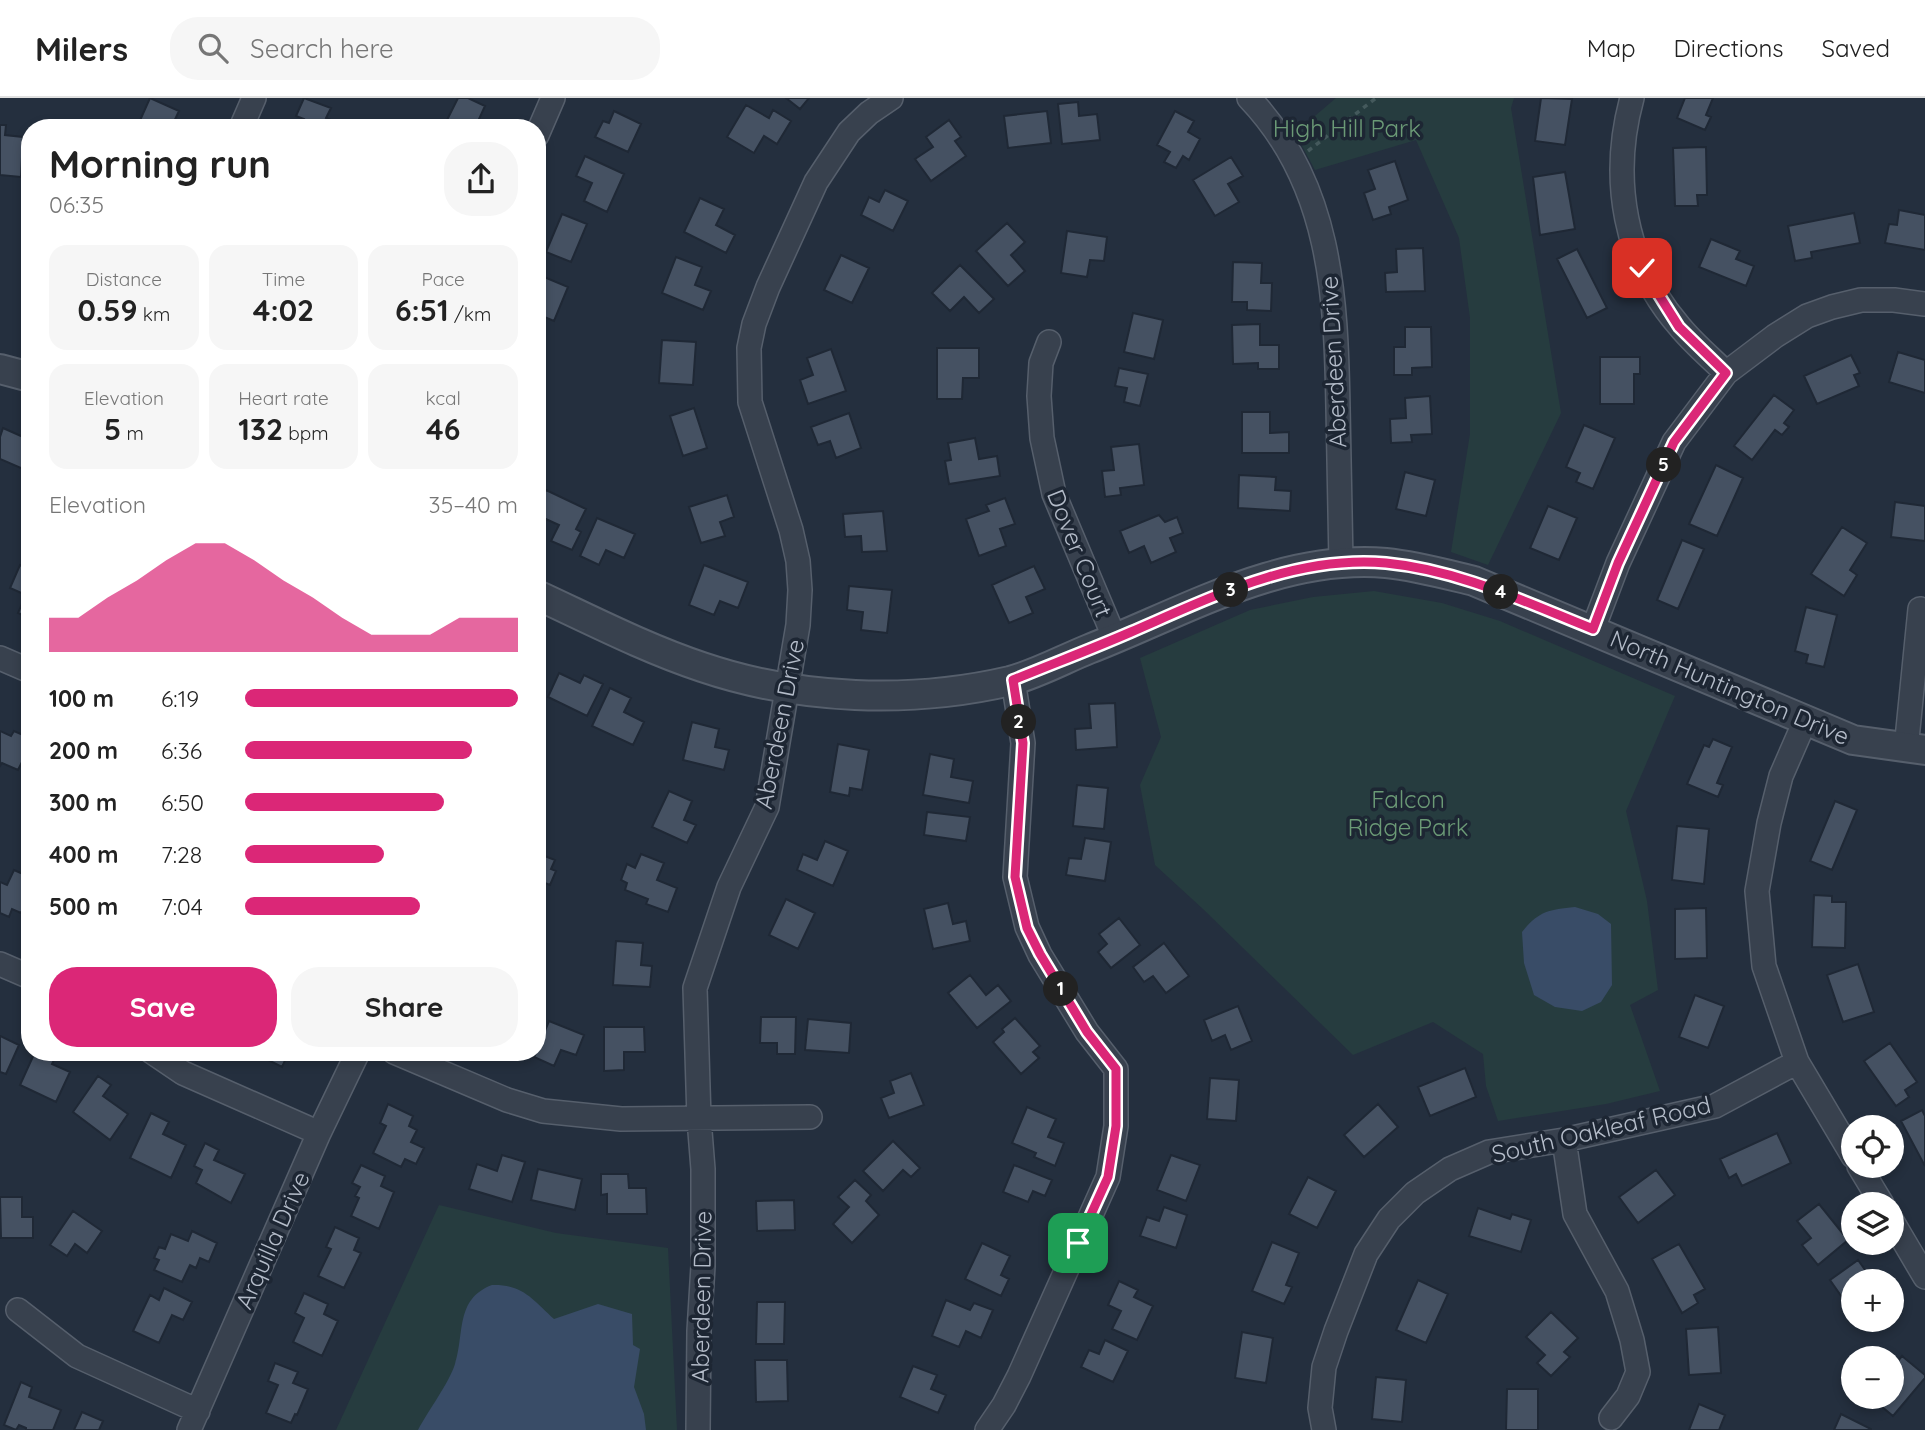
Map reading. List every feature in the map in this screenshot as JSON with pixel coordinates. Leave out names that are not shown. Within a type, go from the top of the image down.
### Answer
[{"type":"street","points":[[246,119],[254,98]]},
{"type":"street","points":[[544,119],[554,98]]},
{"type":"street","name":"Aberdeen Drive","points":[[698,1430],[699,1331],[704,1266],[695,988],[729,887],[767,807],[798,625],[800,590],[799,561],[791,530],[754,421],[750,394],[749,348],[754,324],[768,287],[816,183],[849,132],[869,113],[891,98]]},
{"type":"street","name":"Aberdeen Drive","points":[[1249,98],[1270,122],[1295,160],[1318,213],[1331,277],[1337,337],[1340,563]]},
{"type":"street","points":[[1632,98],[1621,153],[1623,197],[1642,268],[1679,327],[1726,373]]},
{"type":"street","points":[[1593,629],[1618,563],[1674,442],[1726,373],[1775,335],[1807,316],[1832,307],[1861,300],[1925,304]]},
{"type":"street","name":"Dover Court","points":[[1049,342],[1041,363],[1038,396],[1042,438],[1054,494],[1115,639]]},
{"type":"street","points":[[0,369],[21,375]]},
{"type":"street","name":"North Huntington Drive","points":[[546,599],[674,657],[728,675],[787,688],[896,695],[944,692],[1013,680],[1261,578],[1340,563],[1385,563],[1461,578],[1593,629],[1853,740],[1916,750]]},
{"type":"street","points":[[1916,750],[1920,609]]},
{"type":"street","points":[[0,658],[21,667]]},
{"type":"street","points":[[987,1430],[1019,1376],[1108,1177],[1116,1126],[1116,1069],[1087,1032],[1040,954],[1027,928],[1015,877],[1023,743],[1013,680]]},
{"type":"street","points":[[1805,721],[1781,776],[1769,823],[1758,891],[1764,966],[1797,1062],[1841,1136]]},
{"type":"street","points":[[0,964],[21,972]]},
{"type":"street","points":[[165,1061],[183,1073],[319,1133]]},
{"type":"street","name":"Arquilla Drive","points":[[194,1420],[319,1133],[354,1061]]},
{"type":"street","points":[[415,1061],[507,1100],[543,1111],[621,1119],[810,1117]]},
{"type":"street","name":"South Oakleaf Road","points":[[1324,1430],[1321,1408],[1324,1367],[1366,1254],[1389,1219],[1415,1193],[1450,1169],[1489,1152],[1564,1140],[1715,1106],[1797,1062]]},
{"type":"street","points":[[1564,1140],[1575,1214],[1617,1291],[1632,1340],[1637,1372],[1628,1396],[1611,1418]]},
{"type":"street","points":[[1904,1241],[1925,1277]]},
{"type":"street","points":[[19,1310],[77,1356],[194,1420]]},
{"type":"path","points":[[1295,160],[1376,98]]},
{"type":"green space","name":"High Hill Park","points":[[1336,98],[1514,98],[1511,108],[1561,413],[1488,565],[1451,552],[1470,434],[1470,318],[1459,238],[1416,140],[1315,170],[1295,133]]},
{"type":"green space","name":"Falcon Ridge Park","points":[[1374,591],[1442,603],[1500,621],[1675,696],[1626,811],[1647,901],[1658,990],[1630,1005],[1660,1091],[1606,1104],[1498,1121],[1486,1086],[1483,1054],[1433,1022],[1353,1055],[1155,865],[1140,785],[1161,737],[1140,658],[1250,610],[1313,597]]},
{"type":"green space","points":[[439,1205],[556,1233],[668,1248],[677,1430],[336,1430]]},
{"type":"water","points":[[1575,907],[1598,914],[1611,924],[1612,985],[1601,1002],[1582,1011],[1555,1007],[1534,995],[1524,963],[1522,932],[1528,925],[1545,913]]},
{"type":"water","points":[[492,1285],[520,1290],[554,1319],[598,1304],[632,1314],[633,1345],[640,1349],[634,1387],[644,1414],[646,1430],[418,1430],[452,1372],[467,1308],[480,1291]]},
{"type":"building","points":[[150,98],[179,111],[175,119],[141,119]]},
{"type":"building","points":[[304,98],[331,108],[326,118],[328,119],[304,119],[296,116]]},
{"type":"building","points":[[458,98],[468,98],[485,106],[479,119],[448,119]]},
{"type":"building","points":[[786,98],[809,98],[800,109]]},
{"type":"building","points":[[1541,98],[1572,99],[1565,145],[1535,141]]},
{"type":"building","points":[[1685,98],[1713,98],[1706,115],[1711,117],[1705,130],[1677,118]]},
{"type":"building","points":[[1078,102],[1079,116],[1097,114],[1100,140],[1062,144],[1058,104]]},
{"type":"building","points":[[746,105],[769,118],[773,110],[791,121],[777,144],[764,136],[754,153],[727,137]]},
{"type":"building","points":[[614,111],[641,124],[628,152],[595,137],[603,121],[609,123]]},
{"type":"building","points":[[1047,111],[1051,143],[1008,148],[1004,116]]},
{"type":"building","points":[[1175,111],[1194,121],[1188,132],[1200,139],[1189,160],[1183,156],[1176,168],[1164,162],[1170,152],[1157,145]]},
{"type":"building","points":[[949,120],[961,137],[955,141],[966,156],[931,181],[915,159],[933,147],[926,137]]},
{"type":"building","points":[[0,125],[6,125],[5,135],[21,137],[21,177],[0,175]]},
{"type":"building","points":[[1706,147],[1707,195],[1697,195],[1698,206],[1675,206],[1673,148]]},
{"type":"building","points":[[585,156],[624,174],[607,212],[584,201],[592,183],[576,176]]},
{"type":"building","points":[[1231,157],[1243,176],[1228,184],[1239,202],[1215,216],[1193,180]]},
{"type":"building","points":[[1395,161],[1408,200],[1389,207],[1391,214],[1373,220],[1364,193],[1375,189],[1368,170]]},
{"type":"building","points":[[1565,172],[1575,229],[1540,235],[1533,177]]},
{"type":"building","points":[[885,190],[908,201],[893,231],[861,215],[869,197],[879,202]]},
{"type":"building","points":[[700,198],[724,209],[716,225],[735,235],[726,253],[684,232]]},
{"type":"building","points":[[1899,210],[1925,215],[1925,250],[1885,243],[1889,224],[1897,225]]},
{"type":"building","points":[[1854,213],[1860,243],[1811,252],[1812,258],[1795,261],[1788,226]]},
{"type":"building","points":[[562,214],[587,224],[571,262],[546,252]]},
{"type":"building","points":[[1007,223],[1025,242],[1011,255],[1025,271],[1008,286],[976,251]]},
{"type":"building","points":[[1067,231],[1107,237],[1104,261],[1090,260],[1087,277],[1061,273]]},
{"type":"building","points":[[1711,239],[1740,251],[1736,259],[1754,266],[1746,286],[1699,267]]},
{"type":"building","points":[[1423,248],[1425,291],[1386,292],[1385,273],[1397,272],[1396,249]]},
{"type":"building","points":[[1577,249],[1607,308],[1587,318],[1557,259]]},
{"type":"building","points":[[841,255],[869,268],[852,303],[824,290]]},
{"type":"building","points":[[676,257],[702,267],[695,285],[711,291],[703,310],[662,293]]},
{"type":"building","points":[[1233,262],[1262,263],[1261,283],[1272,283],[1271,311],[1247,310],[1247,302],[1232,302]]},
{"type":"building","points":[[960,265],[994,299],[979,313],[964,297],[950,311],[932,293]]},
{"type":"building","points":[[546,278],[568,287],[554,321],[546,318]]},
{"type":"building","points":[[1133,313],[1163,320],[1154,359],[1124,352]]},
{"type":"building","points":[[1260,324],[1260,345],[1279,345],[1279,369],[1258,369],[1258,363],[1233,364],[1232,325]]},
{"type":"building","points":[[1405,327],[1431,327],[1432,367],[1412,368],[1412,375],[1394,375],[1394,347],[1405,347]]},
{"type":"building","points":[[662,340],[696,342],[693,385],[659,383]]},
{"type":"building","points":[[937,348],[979,348],[979,378],[963,378],[962,399],[937,399]]},
{"type":"building","points":[[831,349],[846,391],[808,404],[800,380],[813,375],[807,358]]},
{"type":"building","points":[[1898,352],[1925,360],[1925,393],[1889,382]]},
{"type":"building","points":[[1851,355],[1860,373],[1854,375],[1859,386],[1817,404],[1804,376]]},
{"type":"building","points":[[1600,357],[1640,357],[1640,374],[1634,374],[1634,404],[1600,404]]},
{"type":"building","points":[[1119,368],[1148,374],[1140,406],[1124,402],[1127,388],[1115,386]]},
{"type":"building","points":[[1774,395],[1794,410],[1784,423],[1789,427],[1782,435],[1775,430],[1752,460],[1734,446]]},
{"type":"building","points":[[1430,396],[1432,434],[1411,435],[1412,442],[1391,443],[1390,419],[1406,418],[1405,398]]},
{"type":"building","points":[[694,408],[707,448],[683,456],[670,416]]},
{"type":"building","points":[[1242,412],[1270,412],[1270,433],[1289,432],[1289,453],[1242,453]]},
{"type":"building","points":[[849,413],[861,448],[836,458],[830,441],[818,445],[811,427]]},
{"type":"building","points":[[1584,425],[1615,438],[1593,489],[1576,482],[1580,473],[1566,467]]},
{"type":"building","points":[[3,428],[21,436],[21,468],[0,459],[0,437]]},
{"type":"building","points":[[975,438],[979,459],[997,456],[1000,476],[949,484],[945,461],[951,460],[948,443]]},
{"type":"building","points":[[1139,444],[1144,485],[1120,488],[1121,495],[1105,497],[1102,471],[1114,470],[1111,447]]},
{"type":"building","points":[[1716,465],[1743,478],[1717,536],[1689,524]]},
{"type":"building","points":[[1405,472],[1435,480],[1426,516],[1396,509]]},
{"type":"building","points":[[1239,475],[1276,477],[1275,490],[1291,491],[1290,511],[1238,508]]},
{"type":"building","points":[[546,490],[586,509],[576,529],[581,532],[572,550],[551,541],[559,525],[546,519]]},
{"type":"building","points":[[727,495],[734,517],[720,522],[725,536],[701,543],[689,507]]},
{"type":"building","points":[[1005,498],[1015,524],[1000,529],[1006,546],[979,556],[966,519],[989,511],[986,505]]},
{"type":"building","points":[[1895,502],[1925,506],[1925,541],[1891,537]]},
{"type":"building","points":[[1548,506],[1577,518],[1559,560],[1530,548]]},
{"type":"building","points":[[883,511],[887,551],[862,552],[861,536],[845,537],[843,514]]},
{"type":"building","points":[[1159,515],[1165,522],[1177,517],[1183,533],[1170,538],[1176,552],[1151,563],[1144,546],[1129,553],[1120,531]]},
{"type":"building","points":[[597,518],[635,534],[624,558],[606,550],[599,565],[580,556]]},
{"type":"building","points":[[1842,527],[1867,543],[1850,570],[1857,575],[1844,596],[1811,574]]},
{"type":"building","points":[[1682,540],[1704,549],[1678,609],[1657,600]]},
{"type":"building","points":[[20,565],[21,593],[10,588]]},
{"type":"building","points":[[704,565],[748,582],[738,608],[720,601],[714,615],[689,605]]},
{"type":"building","points":[[1034,566],[1045,589],[1026,597],[1033,613],[1009,623],[992,585]]},
{"type":"building","points":[[849,586],[892,590],[887,633],[861,630],[863,612],[847,610]]},
{"type":"building","points":[[1806,607],[1837,615],[1824,667],[1806,663],[1808,655],[1795,651]]},
{"type":"building","points":[[559,673],[580,683],[584,675],[603,684],[587,716],[548,697]]},
{"type":"building","points":[[610,688],[631,698],[624,712],[644,722],[633,745],[592,726]]},
{"type":"building","points":[[1115,703],[1117,747],[1076,750],[1075,729],[1091,728],[1089,704]]},
{"type":"building","points":[[692,722],[719,729],[715,747],[729,750],[724,770],[683,760]]},
{"type":"building","points":[[0,731],[11,736],[14,731],[21,734],[21,764],[18,770],[2,763],[0,766]]},
{"type":"building","points":[[1713,739],[1732,747],[1717,783],[1723,785],[1718,797],[1687,784],[1704,745],[1709,747]]},
{"type":"building","points":[[838,744],[869,750],[862,790],[850,788],[849,796],[830,792]]},
{"type":"building","points":[[930,754],[954,759],[951,777],[973,781],[969,803],[923,795]]},
{"type":"building","points":[[1077,785],[1108,788],[1104,829],[1073,826]]},
{"type":"building","points":[[669,791],[692,801],[684,820],[696,825],[687,843],[652,827]]},
{"type":"building","points":[[1835,801],[1857,810],[1832,870],[1810,861]]},
{"type":"building","points":[[927,812],[970,817],[966,841],[924,835]]},
{"type":"building","points":[[1677,826],[1709,829],[1704,884],[1672,880]]},
{"type":"building","points":[[1085,838],[1111,842],[1105,881],[1066,875],[1069,858],[1081,859]]},
{"type":"building","points":[[825,841],[848,851],[833,886],[797,870],[803,854],[817,860]]},
{"type":"building","points":[[641,854],[664,863],[657,880],[677,888],[668,912],[646,904],[648,899],[625,890],[627,883],[621,880],[627,864],[635,868]]},
{"type":"building","points":[[546,856],[555,860],[551,869],[556,871],[550,885],[546,883]]},
{"type":"building","points":[[14,870],[21,873],[21,913],[12,909],[9,917],[0,913],[0,882],[7,885]]},
{"type":"building","points":[[1814,895],[1832,896],[1832,902],[1846,902],[1845,948],[1812,947]]},
{"type":"building","points":[[786,899],[815,913],[798,949],[769,935]]},
{"type":"building","points":[[948,903],[953,924],[966,921],[970,941],[933,949],[924,909]]},
{"type":"building","points":[[1706,908],[1707,958],[1675,959],[1675,909]]},
{"type":"building","points":[[1119,918],[1140,945],[1111,968],[1098,952],[1107,944],[1099,934]]},
{"type":"building","points":[[616,941],[643,943],[641,965],[652,966],[650,987],[613,985]]},
{"type":"building","points":[[1164,943],[1189,976],[1166,993],[1153,976],[1144,982],[1133,967]]},
{"type":"building","points":[[1858,964],[1874,1012],[1843,1022],[1827,975]]},
{"type":"building","points":[[970,975],[986,995],[998,985],[1011,1001],[977,1028],[948,993]]},
{"type":"building","points":[[1695,995],[1724,1006],[1708,1048],[1679,1037]]},
{"type":"building","points":[[1238,1006],[1252,1041],[1231,1050],[1225,1035],[1212,1041],[1204,1020]]},
{"type":"building","points":[[761,1017],[796,1017],[795,1054],[777,1054],[777,1043],[760,1043]]},
{"type":"building","points":[[1015,1018],[1040,1046],[1033,1052],[1039,1058],[1021,1074],[993,1042],[1004,1032],[1002,1029]]},
{"type":"building","points":[[808,1019],[851,1023],[849,1053],[805,1050]]},
{"type":"building","points":[[549,1021],[584,1035],[576,1055],[561,1050],[554,1066],[543,1061],[546,1061],[546,1028]]},
{"type":"building","points":[[604,1027],[644,1027],[645,1052],[624,1052],[624,1070],[604,1071]]},
{"type":"building","points":[[0,1036],[19,1045],[6,1074],[0,1072]]},
{"type":"building","points":[[1890,1043],[1917,1082],[1905,1090],[1909,1097],[1896,1106],[1864,1061]]},
{"type":"building","points":[[31,1061],[54,1061],[52,1064],[70,1072],[56,1102],[20,1085]]},
{"type":"building","points":[[270,1061],[285,1061],[282,1067]]},
{"type":"building","points":[[1465,1068],[1476,1097],[1430,1116],[1418,1087]]},
{"type":"building","points":[[911,1073],[924,1105],[889,1118],[881,1098],[894,1093],[890,1081]]},
{"type":"building","points":[[98,1076],[111,1085],[103,1096],[128,1114],[110,1140],[73,1112]]},
{"type":"building","points":[[1210,1078],[1239,1080],[1236,1121],[1207,1119]]},
{"type":"building","points":[[388,1104],[413,1116],[409,1126],[417,1130],[411,1142],[424,1148],[416,1164],[405,1159],[401,1167],[373,1153],[386,1126],[380,1123]]},
{"type":"building","points":[[1378,1104],[1398,1127],[1364,1157],[1344,1135]]},
{"type":"building","points":[[1027,1107],[1056,1119],[1048,1137],[1064,1143],[1055,1166],[1034,1157],[1036,1153],[1012,1143]]},
{"type":"building","points":[[1922,1110],[1925,1116],[1925,1166],[1904,1127],[1904,1119]]},
{"type":"building","points":[[151,1113],[169,1122],[163,1134],[186,1145],[171,1178],[130,1158]]},
{"type":"building","points":[[1777,1133],[1791,1163],[1742,1186],[1736,1174],[1729,1178],[1720,1159]]},
{"type":"building","points":[[893,1141],[920,1168],[911,1177],[903,1170],[883,1191],[863,1171]]},
{"type":"building","points":[[205,1143],[219,1150],[214,1160],[245,1174],[231,1203],[196,1183],[202,1170],[194,1166]]},
{"type":"building","points":[[502,1155],[525,1162],[512,1202],[469,1189],[477,1164],[497,1171]]},
{"type":"building","points":[[1171,1155],[1200,1165],[1186,1201],[1157,1190]]},
{"type":"building","points":[[361,1165],[385,1176],[381,1186],[394,1192],[379,1229],[351,1216],[359,1198],[355,1196],[360,1187],[352,1183]]},
{"type":"building","points":[[1014,1165],[1052,1180],[1045,1196],[1033,1191],[1028,1202],[1003,1192]]},
{"type":"building","points":[[538,1169],[582,1179],[575,1210],[531,1200]]},
{"type":"building","points":[[1656,1170],[1675,1195],[1638,1223],[1619,1197]]},
{"type":"building","points":[[601,1174],[628,1174],[629,1188],[646,1188],[647,1214],[607,1214],[607,1194],[601,1195]]},
{"type":"building","points":[[1308,1177],[1336,1191],[1317,1228],[1289,1214]]},
{"type":"building","points":[[855,1180],[871,1195],[866,1201],[879,1215],[852,1243],[833,1224],[849,1207],[838,1197]]},
{"type":"building","points":[[0,1197],[22,1197],[22,1217],[33,1217],[33,1238],[1,1238]]},
{"type":"building","points":[[794,1200],[795,1230],[757,1231],[756,1201]]},
{"type":"building","points":[[1819,1204],[1841,1231],[1841,1246],[1818,1265],[1802,1245],[1811,1238],[1797,1221]]},
{"type":"building","points":[[1164,1207],[1187,1215],[1176,1248],[1140,1236],[1147,1217],[1159,1221]]},
{"type":"building","points":[[1478,1208],[1510,1219],[1512,1214],[1531,1220],[1521,1252],[1469,1236]]},
{"type":"building","points":[[73,1211],[102,1231],[87,1253],[75,1244],[67,1256],[50,1245]]},
{"type":"building","points":[[335,1227],[359,1238],[354,1250],[361,1253],[344,1288],[318,1276],[331,1249],[326,1247]]},
{"type":"building","points":[[192,1231],[217,1243],[209,1262],[200,1258],[196,1268],[190,1265],[182,1282],[154,1270],[159,1260],[154,1258],[159,1247],[165,1249],[171,1234],[188,1241]]},
{"type":"building","points":[[1272,1242],[1299,1253],[1286,1285],[1292,1287],[1284,1304],[1252,1291]]},
{"type":"building","points":[[982,1243],[1010,1256],[1001,1275],[1009,1279],[1001,1296],[965,1279]]},
{"type":"building","points":[[1679,1244],[1705,1289],[1694,1295],[1698,1303],[1682,1313],[1652,1259]]},
{"type":"building","points":[[1858,1260],[1864,1269],[1845,1269]]},
{"type":"building","points":[[1841,1272],[1841,1296],[1830,1280]]},
{"type":"building","points":[[1418,1280],[1448,1294],[1426,1343],[1396,1330]]},
{"type":"building","points":[[1119,1281],[1138,1290],[1134,1297],[1153,1306],[1137,1340],[1112,1329],[1121,1311],[1108,1305]]},
{"type":"building","points":[[164,1288],[192,1302],[183,1320],[172,1315],[159,1343],[133,1331],[150,1295],[159,1300]]},
{"type":"building","points":[[304,1293],[328,1304],[324,1314],[338,1321],[322,1356],[293,1342],[304,1318],[295,1313]]},
{"type":"building","points":[[946,1300],[970,1310],[974,1303],[993,1310],[981,1338],[966,1331],[959,1347],[932,1336]]},
{"type":"building","points":[[757,1302],[785,1302],[784,1344],[756,1344]]},
{"type":"building","points":[[1551,1312],[1578,1338],[1564,1352],[1570,1357],[1551,1376],[1537,1363],[1545,1355],[1526,1337]]},
{"type":"building","points":[[1718,1327],[1721,1373],[1689,1375],[1686,1329]]},
{"type":"building","points":[[1242,1332],[1273,1338],[1266,1383],[1235,1378]]},
{"type":"building","points":[[1105,1340],[1128,1351],[1113,1382],[1081,1367],[1089,1350],[1099,1354]]},
{"type":"building","points":[[1904,1358],[1925,1375],[1904,1403]]},
{"type":"building","points":[[755,1360],[787,1360],[788,1401],[756,1402]]},
{"type":"building","points":[[275,1363],[298,1372],[293,1383],[308,1389],[291,1423],[266,1413],[278,1385],[268,1381]]},
{"type":"building","points":[[913,1366],[937,1375],[931,1389],[946,1395],[938,1413],[900,1397]]},
{"type":"building","points":[[1376,1377],[1406,1380],[1402,1422],[1372,1419]]},
{"type":"building","points":[[21,1382],[32,1387],[29,1397],[61,1410],[53,1430],[26,1430],[19,1425],[16,1430],[4,1425]]},
{"type":"building","points":[[1507,1389],[1538,1389],[1538,1430],[1506,1430]]},
{"type":"building","points":[[1699,1404],[1725,1415],[1719,1430],[1689,1430]]},
{"type":"building","points":[[1885,1409],[1899,1409],[1893,1416]]},
{"type":"building","points":[[82,1412],[103,1421],[99,1430],[74,1430]]},
{"type":"building","points":[[1841,1414],[1871,1429],[1871,1430],[1834,1430]]},
{"type":"route","points":[[1078,1243],[1108,1177],[1116,1126],[1116,1069],[1087,1032],[1027,928],[1015,877],[1023,743],[1013,680],[1261,578],[1340,563],[1385,563],[1434,571],[1474,582],[1593,629],[1618,563],[1674,442],[1726,373],[1679,327],[1642,268]]}]
